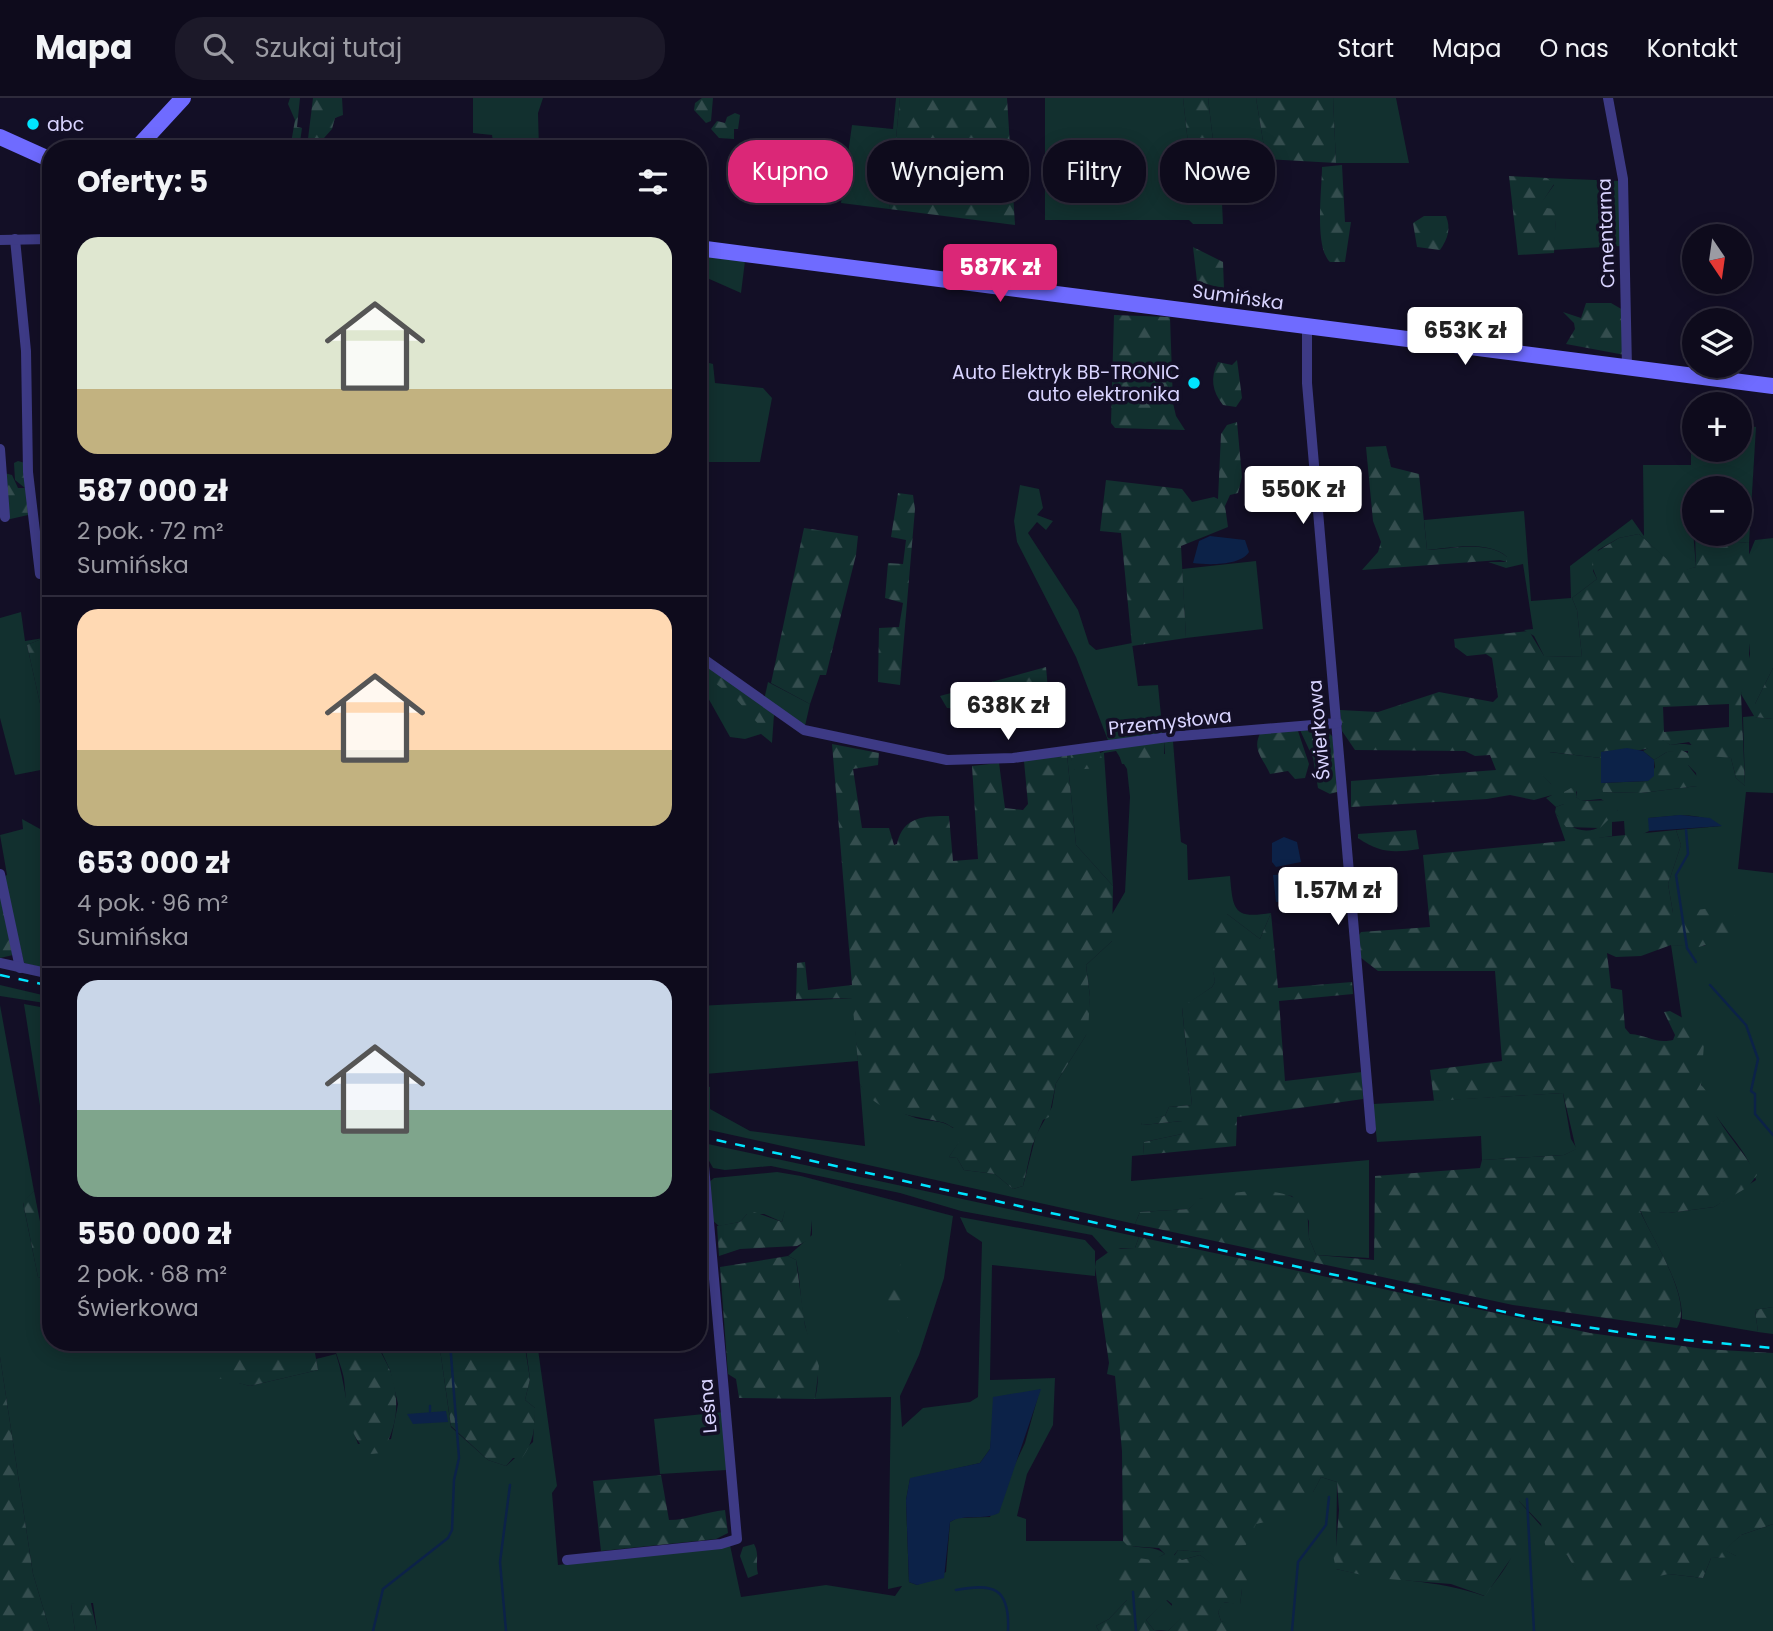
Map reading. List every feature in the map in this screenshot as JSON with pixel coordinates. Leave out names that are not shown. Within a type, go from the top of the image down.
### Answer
[{"type":"street","points":[[144,140],[183,98]]},
{"type":"street","name":"Cmentarna","points":[[1608,98],[1623,179],[1627,368]]},
{"type":"street","points":[[0,137],[42,156]]},
{"type":"street","points":[[15,239],[26,351],[28,472],[40,574]]},
{"type":"street","points":[[0,240],[42,239]]},
{"type":"street","name":"Sumińska","points":[[707,249],[1773,386]]},
{"type":"street","name":"Świerkowa","points":[[1307,328],[1307,383],[1371,1129]]},
{"type":"street","points":[[0,449],[5,517]]},
{"type":"street","name":"Przemysłowa","points":[[707,661],[804,730],[947,760],[1013,758],[1168,737],[1336,723]]},
{"type":"street","points":[[0,874],[20,968]]},
{"type":"street","points":[[0,963],[42,972]]},
{"type":"street","name":"Leśna","points":[[567,1560],[721,1544],[737,1539],[707,1200]]},
{"type":"green space","points":[[290,98],[300,98],[297,127],[302,128],[300,140],[292,140],[295,120],[288,104]]},
{"type":"green space","points":[[313,98],[342,98],[343,115],[335,118],[332,129],[324,138],[308,139]]},
{"type":"green space","points":[[473,98],[543,98],[538,113],[539,140],[493,140],[492,135],[473,133]]},
{"type":"green space","points":[[702,98],[713,98],[711,121],[706,123],[694,110],[695,103]]},
{"type":"green space","points":[[896,98],[900,98],[896,140],[867,140],[867,203],[890,203],[889,209],[841,203],[853,203],[853,140],[850,140],[852,125],[893,129]]},
{"type":"green space","points":[[900,98],[1007,98],[1010,140],[896,140]]},
{"type":"green space","points":[[1045,98],[1183,98],[1188,140],[1160,140],[1160,203],[1222,203],[1223,224],[1193,224],[1189,220],[1045,220],[1045,203],[1146,203],[1146,140],[1045,140]]},
{"type":"green space","points":[[1183,98],[1208,98],[1213,140],[1188,140]]},
{"type":"green space","points":[[1208,98],[1256,98],[1263,140],[1213,140]]},
{"type":"green space","points":[[1256,98],[1333,98],[1336,163],[1275,160],[1275,140],[1263,140]]},
{"type":"green space","points":[[1333,98],[1396,98],[1409,163],[1336,163]]},
{"type":"green space","points":[[735,113],[740,115],[738,129],[734,129],[734,139],[719,138],[711,129],[717,121],[725,123],[727,117]]},
{"type":"green space","points":[[1342,165],[1345,222],[1351,222],[1345,262],[1330,262],[1325,255],[1320,231],[1322,167]]},
{"type":"green space","points":[[1509,176],[1547,178],[1554,184],[1539,207],[1554,209],[1554,253],[1518,255]]},
{"type":"green space","points":[[1547,178],[1620,181],[1621,246],[1553,250],[1556,220],[1538,207],[1554,185]]},
{"type":"green space","points":[[890,203],[1014,203],[1015,225],[889,209]]},
{"type":"green space","points":[[1424,216],[1446,216],[1448,233],[1440,250],[1417,247],[1413,223]]},
{"type":"green space","points":[[1193,247],[1223,262],[1224,289],[1197,281]]},
{"type":"green space","points":[[707,256],[745,261],[741,293],[707,278]]},
{"type":"green space","points":[[1586,303],[1611,303],[1623,310],[1625,355],[1566,344],[1575,329],[1574,323],[1563,312],[1581,318]]},
{"type":"green space","points":[[1114,315],[1170,317],[1173,403],[1176,416],[1185,430],[1115,428],[1111,423]]},
{"type":"green space","points":[[1237,360],[1242,398],[1236,407],[1223,405],[1213,384],[1215,368],[1218,362],[1232,365]]},
{"type":"green space","points":[[707,362],[713,364],[715,383],[763,388],[772,398],[760,462],[708,462],[707,468]]},
{"type":"green space","points":[[1237,422],[1242,477],[1238,493],[1230,495],[1225,506],[1228,527],[1181,546],[1186,638],[1132,646],[1121,533],[1100,531],[1106,480],[1182,489],[1192,502],[1214,497],[1218,499],[1221,434],[1227,425]]},
{"type":"green space","points":[[1752,426],[1756,427],[1752,493],[1752,476],[1682,476],[1682,546],[1694,546],[1696,567],[1680,572],[1639,534],[1619,538],[1598,550],[1593,571],[1597,579],[1572,598],[1577,610],[1582,657],[1544,656],[1534,636],[1524,630],[1533,629],[1523,564],[1506,568],[1488,562],[1506,562],[1507,557],[1490,548],[1427,550],[1424,520],[1524,511],[1531,601],[1571,598],[1570,566],[1632,519],[1644,536],[1643,465],[1691,465],[1691,462],[1752,462]]},
{"type":"green space","points":[[1386,446],[1391,467],[1419,474],[1427,550],[1479,547],[1499,552],[1507,557],[1507,562],[1500,560],[1362,570],[1378,552],[1381,542],[1373,521],[1366,447]]},
{"type":"green space","points":[[14,463],[25,463],[28,515],[6,520],[4,473],[12,475],[18,488],[25,488],[15,480]]},
{"type":"green space","points":[[1020,485],[1039,489],[1043,508],[1037,515],[1053,521],[1046,530],[1037,522],[1028,533],[1078,610],[1089,644],[1096,650],[1132,643],[1138,686],[1158,685],[1163,736],[1109,743],[1076,657],[1017,542],[1014,521]]},
{"type":"green space","points":[[898,493],[913,495],[915,509],[900,685],[878,682],[879,628],[899,627],[903,603],[885,598],[888,563],[903,564],[906,540],[891,537]]},
{"type":"green space","points":[[804,528],[858,536],[856,555],[826,675],[820,675],[810,704],[771,683]]},
{"type":"green space","points":[[1639,534],[1680,571],[1696,567],[1695,546],[1749,546],[1749,673],[1741,694],[1745,786],[1736,778],[1731,758],[1700,755],[1689,742],[1670,745],[1663,740],[1643,750],[1601,752],[1601,758],[1550,752],[1537,770],[1554,787],[1552,795],[1534,800],[1510,795],[1487,799],[1351,807],[1351,781],[1496,770],[1490,755],[1475,756],[1465,751],[1355,750],[1342,731],[1340,710],[1378,712],[1439,692],[1493,702],[1498,697],[1492,658],[1486,654],[1467,656],[1455,647],[1454,639],[1529,631],[1544,656],[1582,657],[1577,610],[1572,598],[1597,579],[1592,566],[1593,554],[1619,538]],"holes":[[[1729,704],[1729,727],[1664,732],[1663,707]]]},
{"type":"green space","points":[[1773,538],[1773,668],[1755,704],[1755,717],[1773,719],[1773,793],[1746,792],[1738,869],[1773,873],[1773,1307],[1755,1310],[1758,1332],[1682,1319],[1673,1277],[1640,1210],[1668,1213],[1714,1207],[1756,1180],[1745,1155],[1712,1110],[1701,1084],[1700,1028],[1682,1019],[1671,945],[1704,946],[1711,941],[1673,913],[1668,884],[1681,845],[1676,830],[1721,826],[1696,816],[1649,818],[1649,831],[1639,836],[1625,836],[1624,821],[1612,822],[1612,836],[1566,843],[1555,812],[1569,825],[1588,830],[1601,826],[1618,810],[1601,799],[1581,801],[1576,797],[1577,791],[1564,804],[1556,807],[1546,798],[1552,795],[1551,784],[1536,770],[1549,752],[1601,758],[1603,792],[1641,793],[1697,786],[1696,773],[1688,765],[1688,751],[1667,752],[1654,760],[1643,751],[1663,739],[1670,745],[1688,744],[1731,758],[1736,778],[1745,786],[1743,717],[1754,716],[1741,694],[1750,654],[1746,610],[1748,557],[1755,540]]},
{"type":"green space","points":[[1256,561],[1263,629],[1186,638],[1182,569]]},
{"type":"green space","points":[[21,612],[25,641],[42,638],[27,645],[42,712],[42,770],[15,775],[0,718],[0,618]]},
{"type":"green space","points":[[42,639],[42,712],[27,645]]},
{"type":"green space","points":[[707,665],[774,715],[772,743],[761,734],[745,739],[730,737],[707,696]]},
{"type":"green space","points":[[707,665],[774,715],[768,735],[737,700],[707,677]]},
{"type":"green space","points":[[1046,667],[1048,690],[1038,693],[963,709],[947,708],[940,696]]},
{"type":"green space","points":[[1773,668],[1773,719],[1755,717],[1755,704]]},
{"type":"green space","points":[[768,682],[810,704],[805,726],[764,700]]},
{"type":"green space","points":[[1297,728],[1309,764],[1305,778],[1295,779],[1288,771],[1270,774],[1258,749],[1261,732]]},
{"type":"green space","points":[[1300,730],[1327,731],[1334,738],[1337,792],[1330,794],[1318,788],[1313,758]]},
{"type":"green space","points":[[1164,740],[1173,741],[1181,842],[1187,845],[1188,880],[1230,876],[1232,897],[1238,910],[1249,915],[1271,913],[1260,939],[1227,914],[1209,942],[1215,982],[1182,1008],[1192,1105],[1169,1107],[1165,1116],[1141,1121],[1142,1125],[1182,1121],[1182,1134],[1144,1142],[1143,1155],[1132,1156],[1131,1181],[1369,1160],[1369,1258],[1316,1255],[1309,1238],[1309,1221],[1292,1196],[1262,1192],[1199,1199],[1189,1209],[1140,1212],[1135,1224],[707,1129],[707,1086],[710,1087],[710,1109],[750,1131],[865,1146],[860,1084],[876,1100],[916,1118],[940,1122],[953,1128],[972,1124],[949,1157],[957,1158],[964,1170],[995,1174],[1013,1189],[1023,1186],[1036,1135],[1052,1107],[1056,1083],[1086,1035],[1090,997],[1086,965],[1112,941],[1111,916],[1125,892],[1130,797],[1127,769],[1116,751],[1104,753],[1113,886],[1076,845],[1067,755],[1070,752],[1074,770],[1098,754],[1117,748],[1165,754]]},
{"type":"green space","points":[[1164,740],[1164,758],[1151,763],[1122,764],[1117,748]]},
{"type":"green space","points":[[832,744],[879,753],[878,765],[853,769],[862,828],[889,828],[894,845],[910,823],[924,817],[949,816],[953,861],[978,859],[972,766],[999,763],[1005,808],[1023,810],[1028,804],[1024,761],[1067,755],[1076,845],[1113,886],[1112,941],[1086,965],[1090,997],[1088,1032],[1056,1083],[1049,1117],[1043,1120],[1032,1146],[1023,1186],[1013,1189],[995,1174],[964,1170],[957,1158],[949,1157],[970,1125],[961,1131],[944,1123],[895,1112],[866,1094],[860,1084],[852,998],[796,999],[797,963],[805,962],[808,990],[852,985]]},
{"type":"green space","points":[[1099,750],[1102,759],[1097,768],[1073,770],[1070,752]]},
{"type":"green space","points":[[1681,750],[1690,754],[1688,765],[1699,779],[1697,786],[1641,793],[1603,792],[1601,783],[1648,781],[1655,767],[1654,760],[1667,752]]},
{"type":"green space","points":[[1571,788],[1576,789],[1576,797],[1582,801],[1615,800],[1618,810],[1600,828],[1566,827],[1555,812],[1556,807],[1564,804],[1564,792]]},
{"type":"green space","points":[[22,819],[42,830],[42,968],[24,963],[3,877],[7,875],[0,835],[23,829]]},
{"type":"green space","points":[[1416,830],[1419,849],[1380,849],[1358,838],[1358,834]]},
{"type":"green space","points":[[1676,830],[1681,845],[1668,884],[1673,913],[1735,905],[1734,936],[1699,947],[1671,945],[1641,956],[1616,957],[1607,953],[1611,988],[1622,990],[1625,1028],[1630,1034],[1661,1041],[1673,1040],[1675,1035],[1664,1012],[1670,1011],[1705,1030],[1701,1085],[1723,1126],[1757,1175],[1748,1187],[1714,1207],[1668,1213],[1640,1211],[1676,1286],[1681,1316],[1677,1328],[1513,1305],[1135,1224],[1140,1212],[1189,1209],[1198,1199],[1256,1191],[1285,1194],[1297,1199],[1307,1208],[1309,1238],[1316,1255],[1374,1260],[1375,1176],[1480,1168],[1482,1160],[1564,1155],[1576,1149],[1563,1093],[1434,1101],[1430,1070],[1502,1061],[1495,971],[1378,971],[1360,957],[1359,935],[1361,932],[1430,927],[1423,855]]},
{"type":"green space","points":[[0,895],[13,955],[0,958]]},
{"type":"green space","points":[[1271,913],[1278,988],[1352,982],[1353,994],[1279,1001],[1285,1081],[1362,1072],[1363,1099],[1237,1117],[1236,1146],[1143,1155],[1144,1142],[1182,1134],[1182,1121],[1142,1125],[1140,1120],[1165,1116],[1169,1107],[1192,1105],[1182,1007],[1212,987],[1215,982],[1208,938],[1213,914],[1227,914],[1260,939]]},
{"type":"green space","points":[[0,985],[42,995],[42,1003],[0,996]]},
{"type":"green space","points":[[853,998],[858,1061],[707,1074],[707,1006]]},
{"type":"green space","points":[[24,1004],[42,1007],[42,1119]]},
{"type":"green space","points":[[0,1005],[34,1191],[23,1203],[38,1277],[42,1279],[42,1351],[220,1351],[239,1383],[250,1386],[318,1370],[316,1359],[336,1354],[358,1444],[391,1439],[398,1404],[390,1370],[381,1351],[440,1351],[451,1427],[488,1460],[506,1466],[533,1442],[535,1408],[525,1400],[530,1379],[526,1351],[538,1351],[557,1486],[552,1493],[558,1565],[730,1545],[741,1597],[826,1585],[895,1596],[902,1586],[888,1589],[891,1397],[815,1399],[818,1377],[816,1360],[803,1317],[796,1260],[788,1256],[812,1235],[812,1220],[794,1220],[785,1211],[782,1222],[764,1214],[747,1214],[740,1222],[719,1226],[713,1221],[709,1182],[714,1178],[777,1172],[801,1176],[953,1216],[944,1278],[919,1355],[900,1396],[902,1427],[923,1408],[970,1402],[978,1397],[982,1242],[967,1232],[960,1217],[1085,1240],[1095,1251],[1095,1276],[992,1265],[990,1380],[1055,1378],[1053,1425],[1027,1474],[1017,1516],[1026,1519],[1026,1541],[1123,1541],[1165,1554],[1140,1572],[1131,1586],[1127,1600],[1109,1619],[1096,1626],[1099,1631],[97,1631],[93,1603],[71,1604],[75,1631],[50,1631],[33,1574],[0,1357]],"holes":[[[1040,1389],[1025,1443],[990,1517],[957,1518],[950,1522],[946,1572],[917,1585],[909,1582],[906,1500],[910,1479],[980,1463],[990,1449],[992,1432]]]},
{"type":"green space","points":[[1563,1093],[1571,1139],[1577,1149],[1564,1155],[1482,1160],[1481,1136],[1377,1142],[1373,1104]]},
{"type":"green space","points":[[708,1144],[1139,1237],[1135,1248],[1121,1248],[1108,1253],[1092,1235],[961,1211],[900,1193],[771,1166],[725,1170],[713,1168],[708,1159]]},
{"type":"green space","points":[[34,1191],[42,1232],[42,1279],[38,1277],[23,1202]]},
{"type":"green space","points":[[785,1210],[794,1219],[812,1220],[810,1239],[797,1246],[740,1249],[719,1256],[717,1226],[740,1222],[747,1214],[754,1212],[782,1222]]},
{"type":"green space","points":[[1139,1237],[1590,1333],[1704,1349],[1773,1353],[1773,1524],[1741,1535],[1725,1550],[1738,1557],[1711,1558],[1703,1578],[1669,1574],[1600,1588],[1583,1582],[1567,1555],[1547,1554],[1541,1524],[1519,1501],[1519,1539],[1516,1551],[1485,1596],[1451,1584],[1375,1578],[1336,1569],[1332,1550],[1336,1547],[1339,1510],[1337,1482],[1321,1477],[1303,1508],[1291,1516],[1256,1524],[1246,1545],[1202,1552],[1178,1550],[1174,1555],[1182,1560],[1200,1555],[1220,1570],[1228,1565],[1249,1568],[1254,1583],[1242,1589],[1240,1605],[1224,1602],[1218,1612],[1221,1621],[1230,1624],[1239,1622],[1244,1631],[1168,1631],[1182,1617],[1170,1617],[1172,1604],[1167,1600],[1146,1620],[1154,1630],[1160,1631],[1099,1631],[1096,1626],[1109,1619],[1127,1600],[1127,1589],[1118,1579],[1132,1557],[1152,1560],[1165,1554],[1159,1548],[1128,1546],[1123,1541],[1122,1451],[1115,1376],[1107,1374],[1109,1363],[1095,1267],[1096,1261],[1113,1249],[1135,1248]]},
{"type":"green space","points":[[788,1256],[796,1260],[805,1326],[819,1366],[815,1399],[739,1398],[736,1379],[728,1374],[720,1267]]},
{"type":"green space","points":[[901,1263],[905,1269],[901,1275],[905,1292],[901,1310],[908,1318],[920,1323],[912,1335],[904,1336],[898,1331],[888,1301],[891,1284]]},
{"type":"green space","points":[[1773,1307],[1773,1334],[1758,1332],[1755,1310]]},
{"type":"green space","points":[[221,1351],[315,1351],[318,1370],[250,1386],[218,1378]]},
{"type":"green space","points":[[336,1351],[380,1351],[396,1394],[394,1424],[381,1453],[371,1454],[352,1430],[343,1374]]},
{"type":"green space","points":[[440,1351],[525,1351],[530,1379],[525,1400],[535,1408],[535,1415],[531,1440],[522,1458],[513,1458],[506,1466],[488,1460],[451,1426]]},
{"type":"green space","points":[[0,1357],[33,1574],[50,1631],[0,1631]]},
{"type":"green space","points":[[724,1412],[727,1470],[660,1474],[654,1419]]},
{"type":"green space","points":[[661,1475],[669,1520],[725,1510],[728,1533],[716,1539],[601,1551],[593,1481]]},
{"type":"green space","points":[[1321,1477],[1337,1482],[1336,1569],[1448,1586],[1484,1596],[1503,1572],[1513,1553],[1518,1531],[1519,1501],[1567,1555],[1584,1582],[1669,1574],[1703,1578],[1711,1558],[1736,1556],[1724,1550],[1741,1535],[1773,1524],[1773,1631],[1244,1631],[1221,1621],[1218,1612],[1223,1602],[1240,1604],[1242,1589],[1200,1555],[1182,1560],[1174,1556],[1178,1550],[1202,1552],[1313,1492]]},
{"type":"green space","points":[[754,1544],[758,1574],[748,1578],[740,1556],[743,1547]]},
{"type":"green space","points":[[90,1599],[97,1631],[75,1631],[71,1604]]},
{"type":"green space","points":[[1166,1600],[1183,1617],[1168,1631],[1154,1630],[1146,1620]]},
{"type":"water","points":[[1210,536],[1245,540],[1249,552],[1245,557],[1231,562],[1193,563],[1199,541]]},
{"type":"water","points":[[1627,748],[1643,751],[1654,760],[1654,776],[1648,781],[1601,783],[1601,752]]},
{"type":"water","points":[[1680,815],[1710,818],[1722,826],[1649,831],[1648,818]]},
{"type":"water","points":[[1284,837],[1297,842],[1301,862],[1276,867],[1272,862],[1272,843]]},
{"type":"water","points":[[1273,875],[1313,875],[1312,890],[1304,888],[1298,892],[1298,900],[1276,902]]},
{"type":"water","points":[[1041,1389],[999,1513],[950,1522],[944,1578],[917,1585],[909,1582],[906,1500],[910,1478],[980,1463],[990,1449],[993,1397]]},
{"type":"water","points":[[446,1411],[448,1422],[413,1424],[407,1414]]},
{"type":"waterway","points":[[1686,830],[1688,854],[1676,875],[1687,948],[1696,962]]},
{"type":"waterway","points":[[1710,985],[1746,1025],[1758,1059],[1751,1091],[1755,1094],[1755,1114],[1773,1135]]},
{"type":"waterway","points":[[373,1631],[383,1589],[448,1538],[452,1530],[454,1480],[459,1458],[451,1351]]},
{"type":"waterway","points":[[430,1406],[430,1411]]},
{"type":"waterway","points":[[506,1631],[500,1562],[510,1485]]},
{"type":"waterway","points":[[1292,1631],[1298,1562],[1326,1525],[1329,1497]]},
{"type":"waterway","points":[[1527,1499],[1534,1631]]},
{"type":"waterway","points":[[956,1590],[980,1587],[997,1591],[1006,1605],[1008,1631]]},
{"type":"waterway","points":[[1133,1592],[1136,1631]]},
{"type":"railway","points":[[0,975],[42,984]]},
{"type":"railway","points":[[707,1138],[1537,1319],[1643,1336],[1773,1348]]},
{"type":"place","name":"abc","points":[[33,124]]},
{"type":"place","name":"Auto Elektryk BB-TRONIC auto elektronika","points":[[1194,383]]}]
